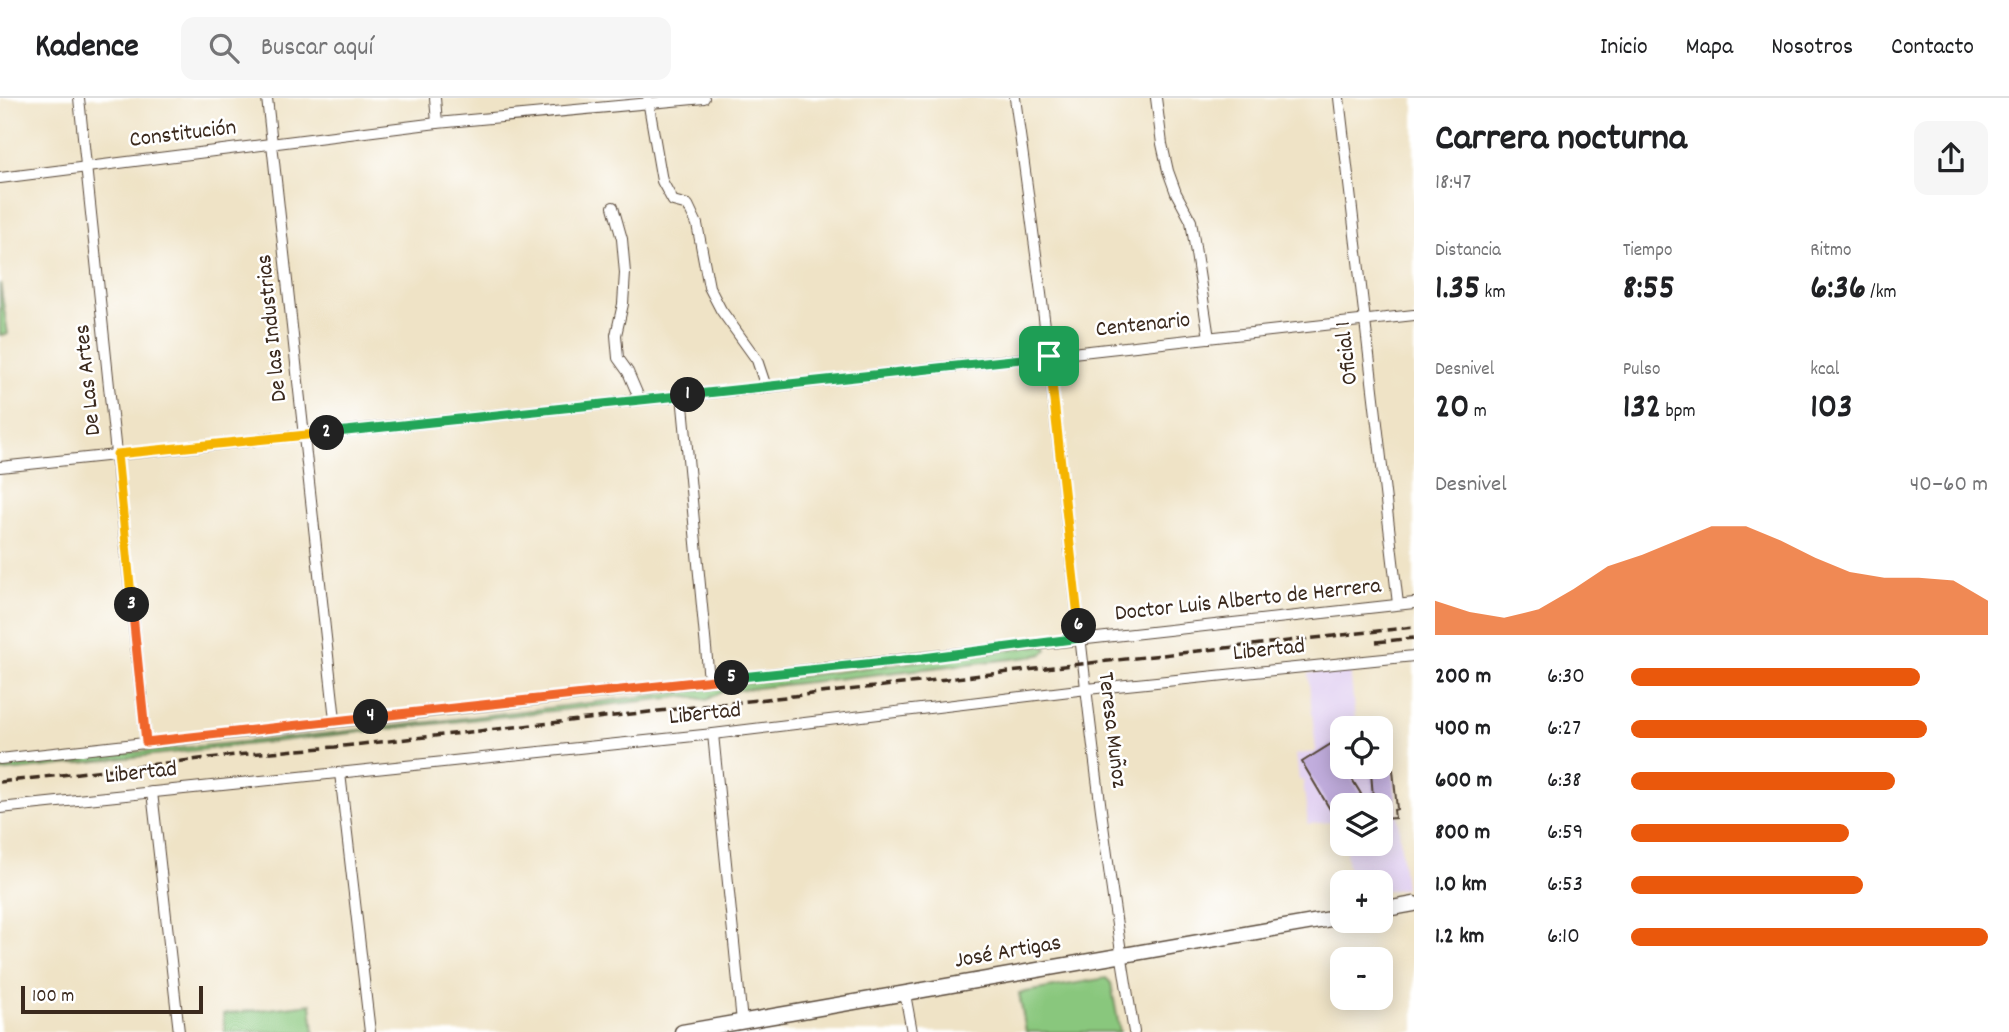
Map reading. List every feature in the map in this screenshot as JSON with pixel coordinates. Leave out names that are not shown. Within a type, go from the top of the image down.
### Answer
[{"type":"street","name":"De Las Artes","points":[[79,98],[146,742]]},
{"type":"street","name":"De las Industrias","points":[[267,98],[335,720]]},
{"type":"street","points":[[435,98],[437,123]]},
{"type":"street","name":"Constitución","points":[[0,178],[437,123],[648,101],[705,98]]},
{"type":"street","name":"Teresa Muñoz","points":[[1015,98],[1049,356],[1080,638],[1121,956],[1134,1032]]},
{"type":"street","points":[[1156,98],[1168,171],[1191,221],[1209,338]]},
{"type":"street","name":"Oficial 1","points":[[1339,98],[1398,604]]},
{"type":"street","points":[[648,101],[662,181],[673,201],[688,205],[697,224],[709,287],[721,310],[757,360],[766,387]]},
{"type":"street","points":[[612,207],[622,239],[625,273],[623,304],[616,335],[618,358],[628,372],[640,400]]},
{"type":"street","name":"Centenario","points":[[0,467],[766,387],[1414,315]]},
{"type":"street","points":[[682,395],[709,680]]},
{"type":"street","name":"Doctor Luis Alberto de Herrera","points":[[0,759],[1414,603]]},
{"type":"street","name":"Libertad","points":[[0,808],[713,734],[1087,689],[1414,656]]},
{"type":"street","points":[[713,734],[742,1022]]},
{"type":"street","points":[[340,773],[370,1032]]},
{"type":"street","points":[[152,792],[179,1032]]},
{"type":"street","points":[[1393,908],[1414,904]]},
{"type":"street","name":"José Artigas","points":[[689,1031],[1330,919]]},
{"type":"street","points":[[905,994],[912,1032]]},
{"type":"shaded area","points":[[1350,669],[1355,716],[1330,716],[1330,779],[1393,779],[1393,770],[1405,888],[1393,890],[1393,870],[1348,870],[1347,856],[1393,856],[1393,793],[1330,793],[1330,822],[1308,824],[1303,780],[1299,780],[1296,754],[1316,752],[1308,673]]},
{"type":"green space","points":[[0,283],[8,334],[0,335]]},
{"type":"green space","points":[[1044,645],[1047,649],[1043,654],[1029,657],[721,692],[707,700],[687,696],[0,772],[0,763],[131,753],[392,726]]},
{"type":"green space","points":[[1106,978],[1111,983],[1120,1032],[1026,1032],[1019,993]]},
{"type":"green space","points":[[311,1004],[314,1032],[225,1032],[223,1014]]},
{"type":"building","points":[[1330,745],[1330,779],[1352,779],[1360,793],[1330,793],[1330,809],[1302,762]]},
{"type":"building","points":[[1393,770],[1397,809],[1394,810],[1395,818],[1393,818],[1393,793],[1373,793],[1372,779],[1393,779]]},
{"type":"railway","points":[[0,782],[1414,627]]},
{"type":"railway","points":[[1376,642],[1414,638]]},
{"type":"route","points":[[1049,356],[1080,638],[923,658],[146,742],[117,454],[1049,356]]}]
